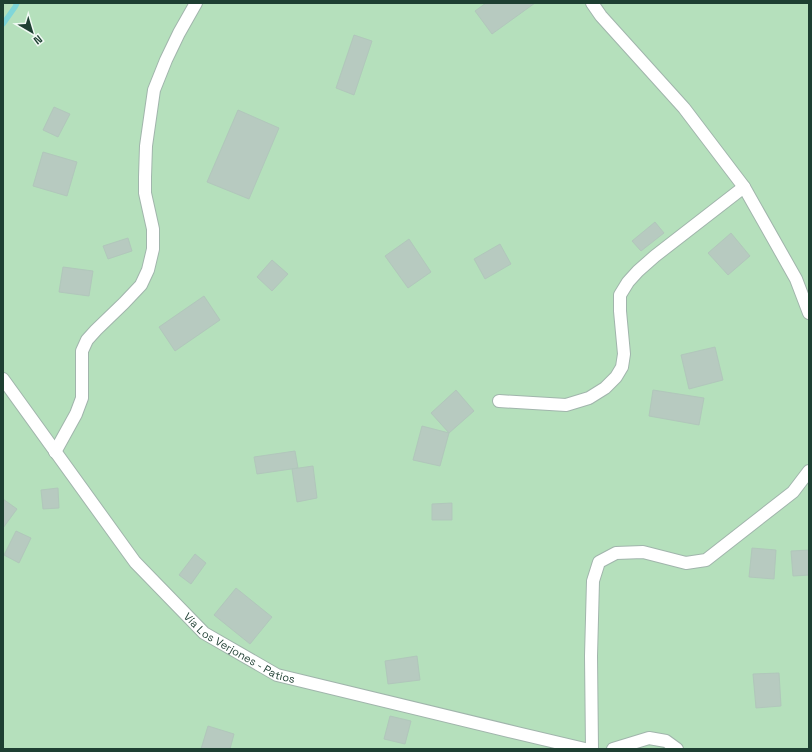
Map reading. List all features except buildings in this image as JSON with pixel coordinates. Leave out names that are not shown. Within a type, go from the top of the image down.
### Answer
[{"type":"street","points":[[55,452],[76,414],[82,398],[82,351],[87,340],[141,285],[148,270],[153,249],[153,229],[145,193],[146,146],[154,90],[178,33],[196,3]]},
{"type":"street","points":[[592,3],[601,16],[684,108],[744,187],[796,279],[809,313]]},
{"type":"street","points":[[498,401],[566,405],[589,398],[605,388],[616,378],[622,367],[624,354],[620,294],[628,282],[638,270],[655,256],[744,187]]},
{"type":"street","name":"Vía Los Verjones - Patios","points":[[3,379],[135,562],[204,633],[277,674],[517,734],[585,749]]},
{"type":"street","points":[[592,749],[591,656],[593,581],[599,562],[616,553],[643,552],[686,563],[706,560],[793,492],[809,472]]},
{"type":"street","points":[[613,749],[649,738],[666,741],[677,749]]},
{"type":"green space","points":[[3,3],[809,3],[809,749],[3,749]]},
{"type":"waterway","points":[[3,24],[17,3]]}]
